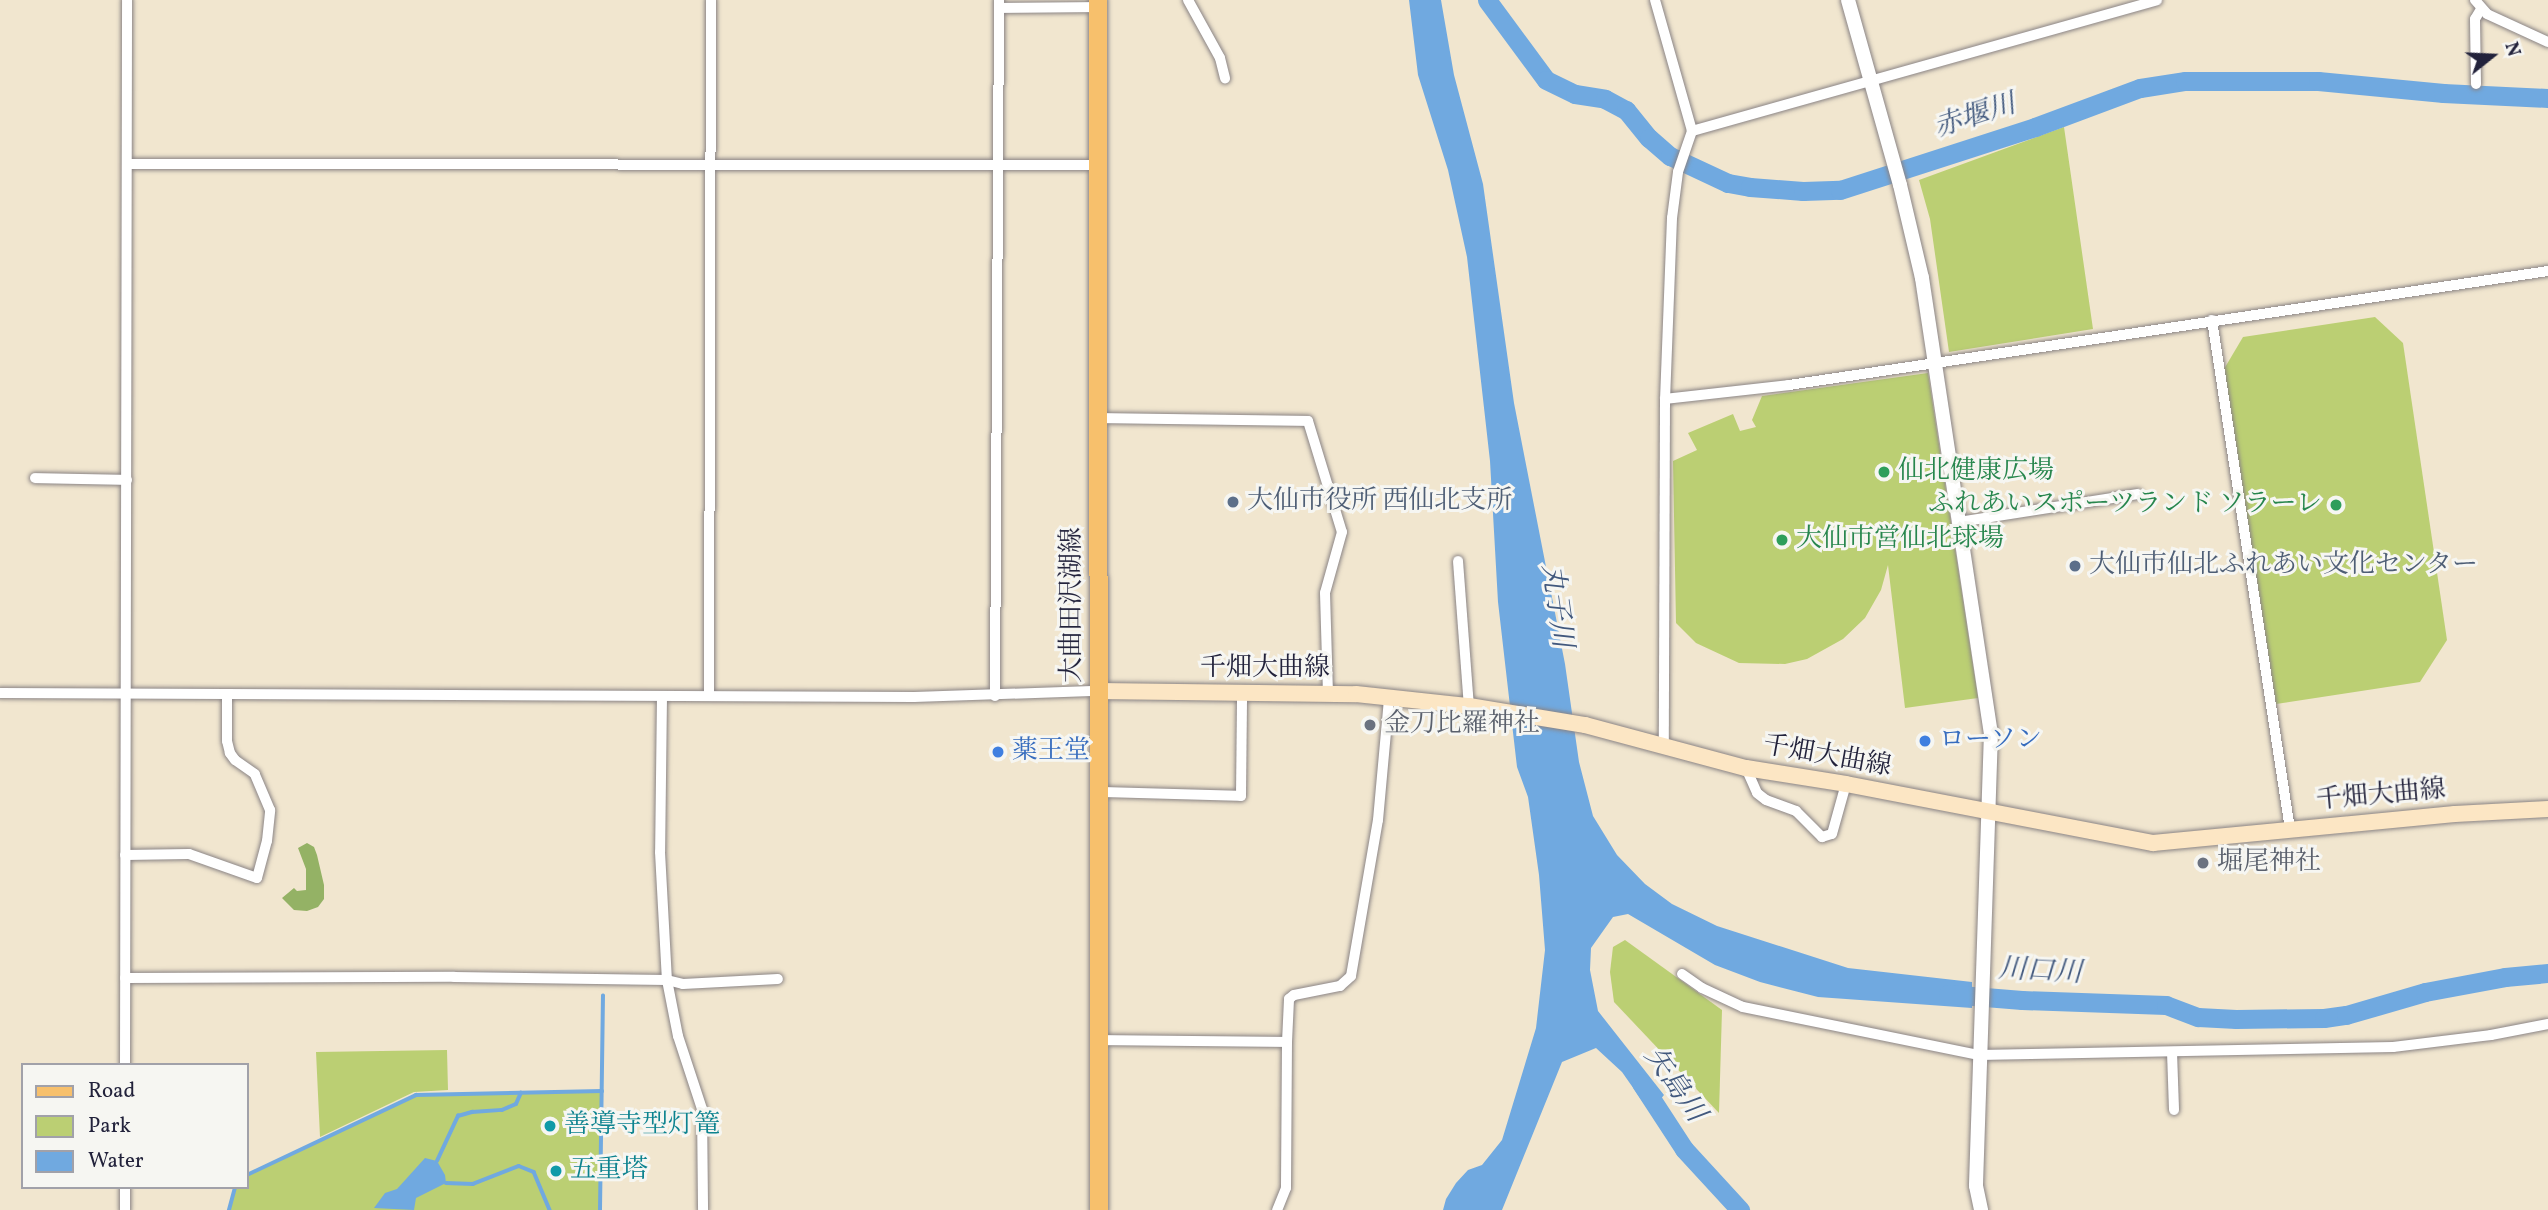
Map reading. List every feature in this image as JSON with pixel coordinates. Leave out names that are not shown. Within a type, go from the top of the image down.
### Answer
[{"type":"main road","name":"大曲田沢湖線","points":[[1098,3],[1099,1210]]},
{"type":"main road","name":"千畑大曲線","points":[[1099,691],[1328,695],[1468,706],[1585,725],[1745,768],[1846,784],[2153,843],[2455,814],[2548,809]]},
{"type":"street","points":[[125,1063],[127,0]]},
{"type":"street","points":[[709,696],[711,0]]},
{"type":"street","points":[[1188,0],[1220,58],[1225,78]]},
{"type":"street","points":[[1656,0],[1692,131],[1678,172],[1672,218],[1665,399],[1664,748]]},
{"type":"street","points":[[1848,0],[1900,185],[1922,278],[1991,732],[1976,1186],[1981,1210]]},
{"type":"street","points":[[1692,131],[2157,0]]},
{"type":"street","points":[[995,696],[999,4],[1098,3]]},
{"type":"street","points":[[2476,83],[2475,19],[2478,4],[2548,42]]},
{"type":"street","points":[[127,164],[1099,165]]},
{"type":"street","points":[[1665,399],[1789,385],[2548,271]]},
{"type":"street","points":[[2212,320],[2290,829]]},
{"type":"street","points":[[1100,418],[1308,421],[1342,532],[1325,593],[1328,695]]},
{"type":"street","points":[[35,478],[127,480]]},
{"type":"street","points":[[1959,522],[2138,494]]},
{"type":"street","points":[[1458,561],[1468,706]]},
{"type":"street","points":[[0,694],[995,696],[1099,691]]},
{"type":"street","points":[[125,855],[189,854],[257,878],[267,841],[270,810],[255,774],[235,760],[230,753],[227,741],[227,694]]},
{"type":"street","points":[[1099,792],[1241,796],[1242,695]]},
{"type":"street","points":[[662,696],[660,852],[667,980],[678,1036],[702,1109],[703,1210]]},
{"type":"street","points":[[1277,1210],[1286,1188],[1289,999],[1294,995],[1340,986],[1351,976],[1378,820],[1381,761],[1390,698]]},
{"type":"street","points":[[1745,768],[1757,793],[1766,800],[1796,811],[1822,837],[1832,834],[1846,784]]},
{"type":"street","points":[[1682,974],[1702,988],[1742,1007],[1979,1048],[2172,1052],[2393,1047],[2491,1035],[2548,1024]]},
{"type":"street","points":[[125,978],[454,977],[667,980],[683,984],[778,979]]},
{"type":"street","points":[[1098,1040],[1287,1042]]},
{"type":"street","points":[[2172,1052],[2174,1110]]},
{"type":"street","points":[[125,1189],[125,1210]]},
{"type":"green space","points":[[2064,127],[2093,329],[1949,352],[1930,219],[1919,180]]},
{"type":"green space","name":"ふれあいスポーツランド ソラーレ","points":[[2375,317],[2403,343],[2447,640],[2420,682],[2276,704],[2224,369],[2243,337]]},
{"type":"green space","points":[[1928,373],[1978,698],[1905,708],[1888,565],[1881,590],[1865,618],[1843,639],[1807,659],[1785,664],[1739,663],[1696,643],[1676,623],[1673,461],[1697,450],[1688,433],[1733,414],[1740,431],[1756,427],[1752,420],[1762,396]]},
{"type":"green space","points":[[307,843],[314,847],[317,855],[324,885],[324,899],[318,907],[307,911],[294,910],[282,898],[294,888],[297,891],[306,890],[306,869],[298,848]]},
{"type":"green space","points":[[1625,940],[1722,1010],[1719,1113],[1614,1002],[1610,972],[1613,947]]},
{"type":"green space","points":[[447,1050],[448,1090],[414,1092],[320,1137],[316,1052]]},
{"type":"green space","points":[[602,1091],[600,1210],[229,1210],[234,1189],[248,1189],[248,1175],[416,1095]]},
{"type":"water","points":[[1409,0],[1441,0],[1454,75],[1483,184],[1514,403],[1565,664],[1579,762],[1593,816],[1617,855],[1645,884],[1672,904],[1717,926],[1848,968],[1972,982],[1972,1008],[1818,997],[1760,982],[1715,965],[1628,914],[1613,917],[1591,948],[1590,970],[1598,1011],[1664,1095],[1650,1112],[1622,1072],[1596,1048],[1562,1062],[1502,1210],[1443,1210],[1456,1183],[1468,1170],[1482,1165],[1502,1140],[1536,1028],[1545,950],[1539,875],[1528,797],[1517,767],[1498,602],[1490,461],[1467,257],[1448,170],[1418,75]]},
{"type":"water","points":[[425,1158],[437,1161],[445,1175],[446,1183],[416,1198],[414,1210],[374,1208],[385,1193],[397,1189]]},
{"type":"waterway","name":"赤堰川","points":[[1487,0],[1546,80],[1575,94],[1605,99],[1626,110],[1649,138],[1670,156],[1728,183],[1750,187],[1803,191],[1840,190],[2035,127],[2140,88],[2185,81],[2318,81],[2443,93],[2548,98]]},
{"type":"waterway","name":"川口川","points":[[1948,994],[2022,1000],[2166,1005],[2198,1017],[2324,1018],[2346,1015],[2425,992],[2505,977],[2548,973]]},
{"type":"waterway","points":[[600,1210],[603,996]]},
{"type":"waterway","name":"矢島川","points":[[1641,1083],[1684,1149],[1740,1210]]},
{"type":"waterway","points":[[248,1175],[416,1095],[602,1091]]},
{"type":"waterway","points":[[437,1161],[458,1116],[502,1110],[516,1104],[521,1093]]},
{"type":"waterway","points":[[446,1183],[473,1184],[519,1166],[534,1172],[550,1210]]},
{"type":"waterway","points":[[229,1210],[234,1189]]},
{"type":"place","name":"仙北健康広場","points":[[1884,472]]},
{"type":"place","name":"大仙市役所 西仙北支所","points":[[1233,502]]},
{"type":"place","name":"ふれあいスポーツランド ソラーレ","points":[[2336,505]]},
{"type":"place","name":"大仙市営仙北球場","points":[[1782,540]]},
{"type":"place","name":"大仙市仙北ふれあい文化センター","points":[[2075,566]]},
{"type":"place","name":"金刀比羅神社","points":[[1370,725]]},
{"type":"place","name":"ローソン","points":[[1925,741]]},
{"type":"place","name":"薬王堂","points":[[998,752]]},
{"type":"place","name":"堀尾神社","points":[[2203,863]]},
{"type":"place","name":"善導寺型灯篭","points":[[550,1126]]},
{"type":"place","name":"五重塔","points":[[556,1171]]},
{"type":"water label","name":"丸子川","points":[[1556,606]]}]
